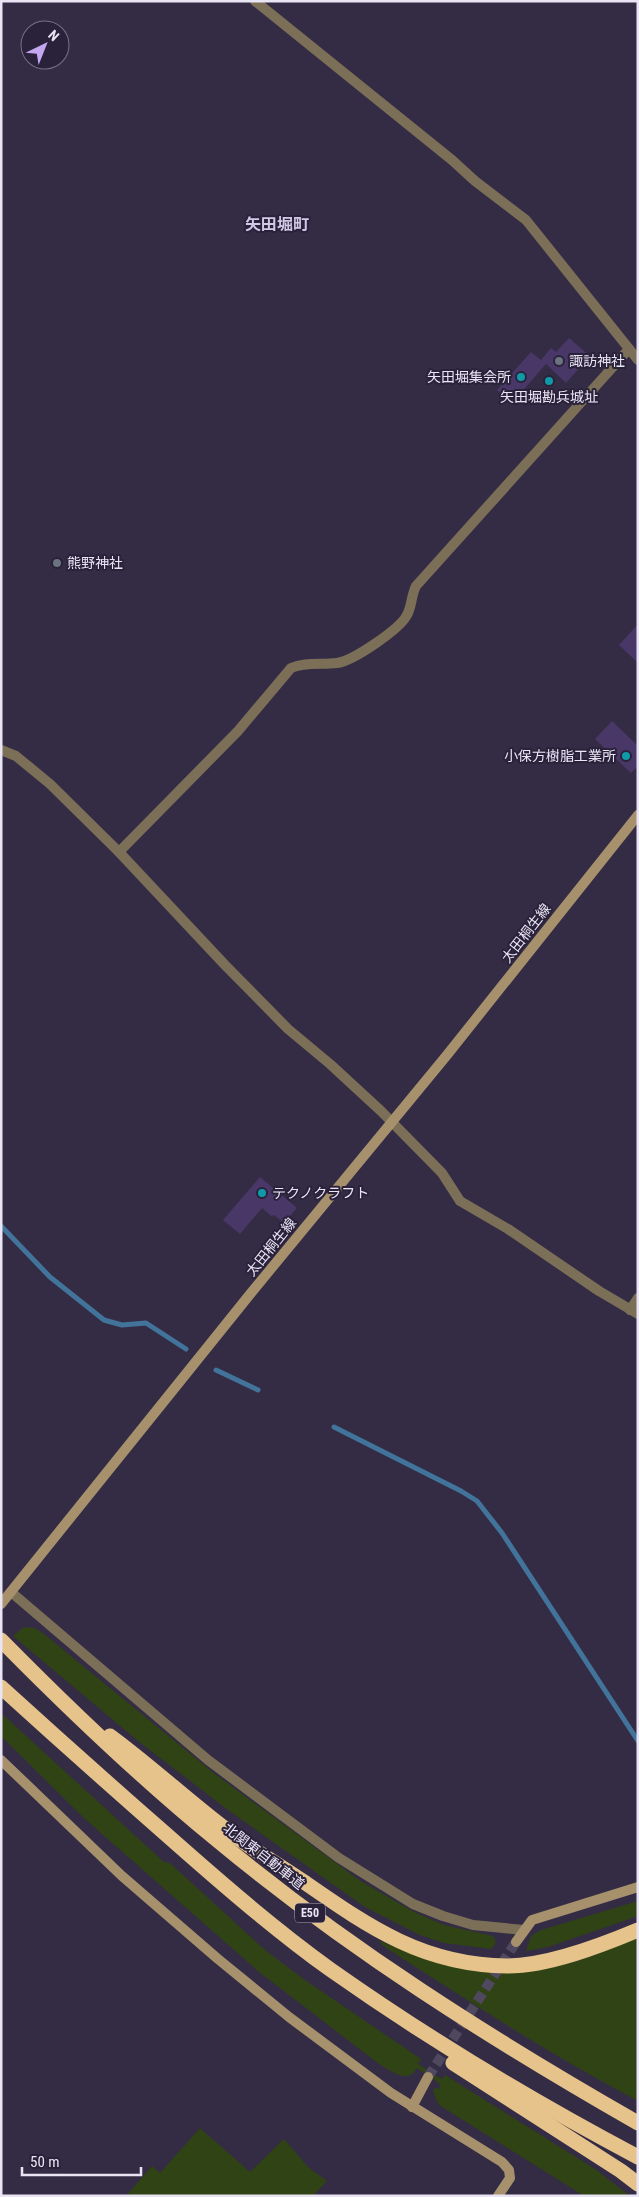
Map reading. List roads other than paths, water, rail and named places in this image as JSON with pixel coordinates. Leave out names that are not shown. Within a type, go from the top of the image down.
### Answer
[{"type":"highway","name":"北関東自動車道","points":[[1,1640],[56,1696],[137,1772],[217,1841],[289,1897],[444,2006],[545,2070],[638,2123]]},
{"type":"highway","name":"E50","points":[[1,1687],[197,1862],[264,1918],[331,1970],[472,2063],[580,2126],[638,2157]]},
{"type":"highway","points":[[56,1696],[135,1754],[228,1831],[363,1923],[404,1944],[439,1957],[466,1963],[508,1966],[548,1960],[638,1930]]},
{"type":"highway","points":[[331,1970],[388,2019],[638,2184]]},
{"type":"main road","name":"太田桐生線","points":[[1,1604],[638,815]]},
{"type":"main road","points":[[1,1760],[122,1876],[289,2017],[412,2107],[502,2162],[509,2170],[510,2178],[498,2196]]},
{"type":"main road","points":[[516,1942],[532,1920],[638,1887]]},
{"type":"main road","points":[[412,2107],[428,2077]]},
{"type":"street","points":[[256,1],[452,160],[475,181],[526,220],[638,360]]},
{"type":"street","points":[[119,852],[238,731],[290,668],[298,665],[339,663],[366,650],[402,622],[408,614],[411,597],[416,586],[628,349]]},
{"type":"street","points":[[1,750],[16,756],[50,784],[119,852],[281,1022],[330,1064],[392,1122],[442,1173],[460,1201],[508,1229],[599,1291],[634,1312],[638,1298]]},
{"type":"street","points":[[11,1592],[208,1760],[339,1858],[414,1904],[443,1916],[473,1925],[524,1930]]},
{"type":"waterway","points":[[1,1226],[50,1277],[104,1320],[122,1325],[146,1323],[186,1349]]},
{"type":"waterway","points":[[216,1370],[258,1390]]},
{"type":"waterway","points":[[334,1427],[461,1491],[477,1501],[502,1533],[638,1741]]},
{"type":"tunnel","points":[[428,2077],[516,1942]]},
{"type":"place","name":"諏訪神社","points":[[559,361]]},
{"type":"place","name":"矢田堀集会所","points":[[521,377]]},
{"type":"place","name":"矢田堀勘兵城址","points":[[549,381]]},
{"type":"place","name":"熊野神社","points":[[57,563]]},
{"type":"place","name":"小保方樹脂工業所","points":[[626,756]]},
{"type":"place","name":"テクノクラフト","points":[[262,1193]]},
{"type":"district","name":"矢田堀町","points":[[277,224]]}]
